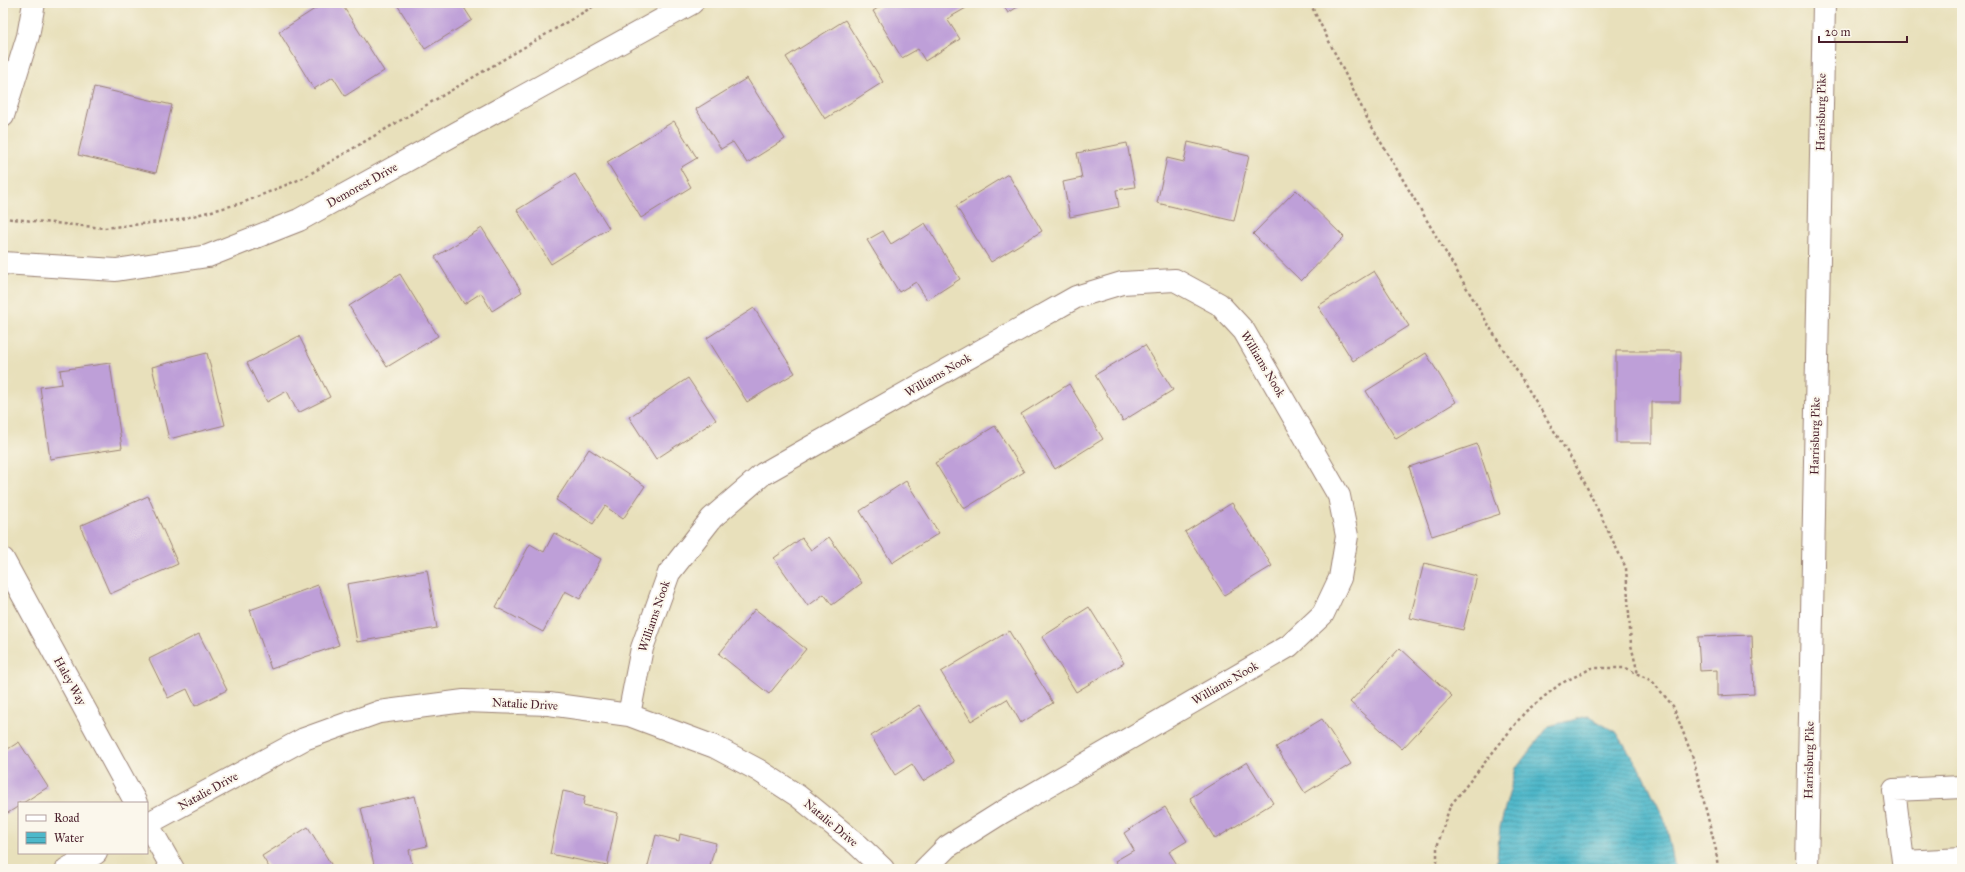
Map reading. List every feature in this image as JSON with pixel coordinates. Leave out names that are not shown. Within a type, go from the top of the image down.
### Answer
[{"type":"street","points":[[3,116],[28,36],[34,3]]},
{"type":"street","name":"Demorest Drive","points":[[3,263],[116,270],[208,256],[299,220],[692,3]]},
{"type":"street","name":"Harrisburg Pike","points":[[1807,869],[1824,3]]},
{"type":"street","name":"Williams Nook","points":[[630,715],[642,648],[669,573],[712,518],[763,474],[1076,297],[1122,283],[1175,280],[1219,304],[1244,331],[1339,496],[1347,536],[1340,578],[1323,614],[1289,646],[1001,813],[947,847],[925,869]]},
{"type":"street","name":"Haley Way","points":[[3,559],[135,802]]},
{"type":"street","name":"Natalie Drive","points":[[148,823],[304,739],[379,712],[464,701],[549,704],[630,715],[715,747],[758,770],[798,796],[858,845],[883,869]]},
{"type":"street","points":[[1962,787],[1894,790],[1904,865],[1962,859]]},
{"type":"street","points":[[148,826],[173,869]]},
{"type":"street","points":[[67,869],[94,854]]},
{"type":"path","points":[[3,218],[104,228],[178,220],[242,203],[303,178],[599,3]]},
{"type":"path","points":[[1310,3],[1369,122],[1492,331],[1582,478],[1626,568],[1631,645],[1638,674]]},
{"type":"path","points":[[1437,869],[1437,847],[1450,806],[1525,712],[1560,684],[1592,668],[1626,668],[1652,681],[1673,706],[1693,758],[1716,850],[1718,869]]},
{"type":"water","points":[[1588,716],[1617,733],[1643,774],[1666,823],[1675,869],[1496,869],[1500,827],[1516,768],[1549,726]]},
{"type":"building","points":[[324,3],[341,3],[384,71],[345,96],[333,77],[314,89],[279,32]]},
{"type":"building","points":[[396,3],[461,3],[472,20],[425,49]]},
{"type":"building","points":[[886,3],[963,3],[966,8],[947,19],[960,39],[925,61],[918,49],[902,58],[873,11]]},
{"type":"building","points":[[1002,3],[1024,3],[1008,13]]},
{"type":"building","points":[[845,20],[883,82],[825,119],[786,57]]},
{"type":"building","points":[[747,78],[785,139],[747,163],[733,142],[721,149],[696,109]]},
{"type":"building","points":[[94,87],[172,105],[156,173],[78,155]]},
{"type":"building","points":[[674,121],[697,158],[680,168],[691,187],[641,218],[607,162]]},
{"type":"building","points":[[1188,142],[1249,156],[1234,221],[1157,203],[1167,158],[1184,162]]},
{"type":"building","points":[[1127,143],[1135,187],[1116,190],[1119,207],[1070,217],[1063,182],[1082,178],[1077,153]]},
{"type":"building","points":[[575,174],[609,228],[551,264],[517,210]]},
{"type":"building","points":[[1008,174],[1042,231],[991,262],[956,206]]},
{"type":"building","points":[[1296,190],[1344,237],[1301,281],[1253,234]]},
{"type":"building","points":[[925,223],[960,279],[927,300],[916,282],[899,292],[867,240],[883,231],[891,244]]},
{"type":"building","points":[[482,228],[522,292],[492,311],[481,293],[464,304],[435,257]]},
{"type":"building","points":[[1374,271],[1409,326],[1353,361],[1318,306]]},
{"type":"building","points":[[400,274],[438,336],[387,367],[349,306]]},
{"type":"building","points":[[754,308],[795,373],[747,402],[707,338]]},
{"type":"building","points":[[299,336],[330,397],[298,413],[287,391],[267,402],[247,363]]},
{"type":"building","points":[[1145,345],[1173,390],[1123,421],[1095,375]]},
{"type":"building","points":[[1616,351],[1681,351],[1680,402],[1652,402],[1652,443],[1616,443]]},
{"type":"building","points":[[207,353],[225,425],[169,439],[152,367]]},
{"type":"building","points":[[1426,353],[1456,402],[1396,439],[1366,391]]},
{"type":"building","points":[[110,363],[122,448],[50,459],[40,387],[62,384],[60,370]]},
{"type":"building","points":[[688,378],[716,420],[656,459],[629,417]]},
{"type":"building","points":[[1069,384],[1103,439],[1055,469],[1021,414]]},
{"type":"building","points":[[995,426],[1024,472],[964,509],[935,463]]},
{"type":"building","points":[[1477,444],[1500,514],[1432,536],[1409,467]]},
{"type":"building","points":[[589,449],[645,486],[623,519],[605,506],[593,524],[556,500]]},
{"type":"building","points":[[906,481],[939,533],[892,563],[860,511]]},
{"type":"building","points":[[148,496],[178,564],[110,594],[80,526]]},
{"type":"building","points":[[1232,503],[1272,566],[1224,595],[1185,532]]},
{"type":"building","points":[[554,533],[601,559],[580,599],[565,591],[543,632],[496,607],[530,544],[544,552]]},
{"type":"building","points":[[829,537],[862,583],[832,605],[824,594],[808,606],[774,558],[802,538],[811,550]]},
{"type":"building","points":[[1424,563],[1477,576],[1463,630],[1410,618]]},
{"type":"building","points":[[427,570],[437,628],[357,642],[347,584]]},
{"type":"building","points":[[318,585],[339,645],[271,669],[250,610]]},
{"type":"building","points":[[1089,607],[1124,663],[1076,692],[1042,637]]},
{"type":"building","points":[[755,609],[806,649],[769,694],[719,654]]},
{"type":"building","points":[[1009,631],[1053,703],[1021,723],[1007,699],[971,721],[941,672]]},
{"type":"building","points":[[199,634],[227,690],[195,706],[187,689],[168,698],[149,659]]},
{"type":"building","points":[[1752,635],[1754,694],[1717,696],[1717,670],[1700,671],[1698,637]]},
{"type":"building","points":[[1400,648],[1452,696],[1402,749],[1350,702]]},
{"type":"building","points":[[919,705],[954,762],[923,781],[912,764],[895,775],[871,736]]},
{"type":"building","points":[[1322,719],[1351,764],[1305,793],[1276,747]]},
{"type":"building","points":[[19,742],[48,787],[25,802],[18,802],[18,807],[3,816],[3,752]]},
{"type":"building","points":[[1247,762],[1273,803],[1215,839],[1190,798]]},
{"type":"building","points":[[563,791],[585,796],[583,805],[618,813],[607,866],[550,854]]},
{"type":"building","points":[[415,796],[427,846],[409,850],[413,869],[375,869],[361,808]]},
{"type":"building","points":[[1165,807],[1187,841],[1169,852],[1180,869],[1120,869],[1115,861],[1134,850],[1124,833]]},
{"type":"building","points":[[308,827],[334,869],[270,869],[262,856]]},
{"type":"building","points":[[680,834],[716,843],[709,869],[647,869],[656,835],[679,841]]}]
